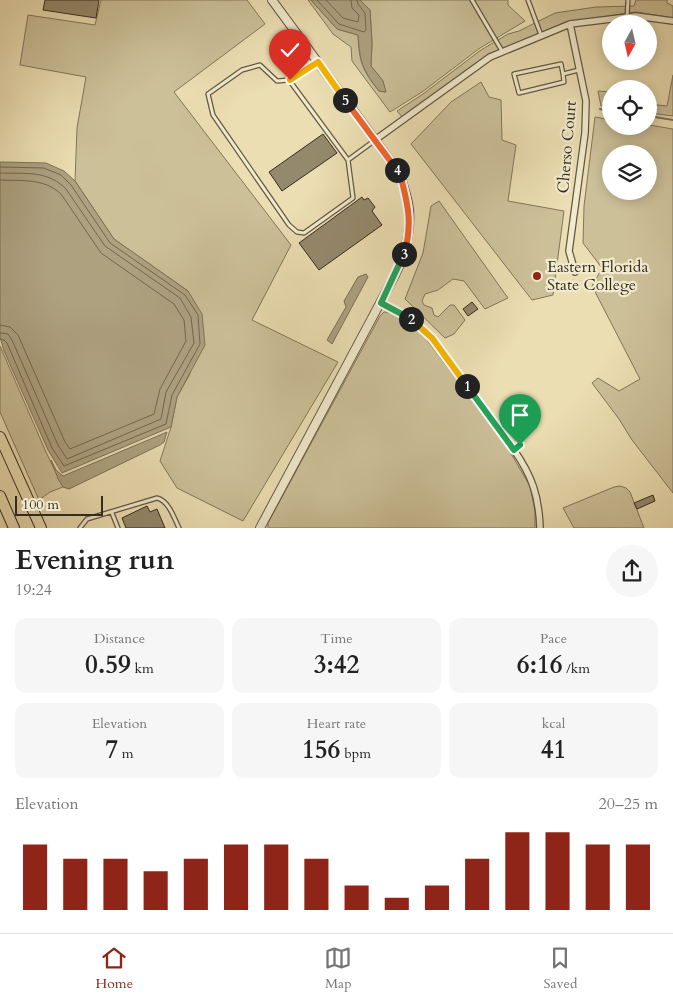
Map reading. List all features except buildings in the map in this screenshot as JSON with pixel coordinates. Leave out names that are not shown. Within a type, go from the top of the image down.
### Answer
[{"type":"highway","points":[[0,437],[41,528]]},
{"type":"highway","points":[[0,496],[14,528]]},
{"type":"street","points":[[260,528],[381,303],[404,253],[409,228],[409,208],[400,174],[272,0]]},
{"type":"street","points":[[658,19],[673,21]]},
{"type":"street","points":[[375,140],[490,57],[570,24],[602,20]]},
{"type":"street","name":"Cherso Court","points":[[570,24],[586,101],[585,132],[570,251],[575,272]]},
{"type":"street","points":[[381,303],[410,318],[432,338],[514,450],[527,469],[534,485],[540,511],[540,528]]},
{"type":"lane","points":[[472,0],[503,52]]},
{"type":"lane","points":[[528,0],[541,36]]},
{"type":"lane","points":[[626,15],[628,0]]},
{"type":"lane","points":[[290,80],[348,160],[353,198],[304,234],[297,232],[292,226],[213,114],[208,94],[242,70],[260,65],[277,81],[290,80],[318,62]]},
{"type":"lane","points":[[561,64],[563,74],[564,82],[519,93],[514,74],[561,64]]},
{"type":"lane","points":[[563,74],[580,70]]},
{"type":"lane","points":[[348,160],[375,140]]},
{"type":"lane","points":[[459,375],[465,371]]},
{"type":"lane","points":[[514,450],[520,445]]},
{"type":"lane","points":[[80,528],[87,519],[157,498],[162,500],[169,508],[179,528]]},
{"type":"lane","points":[[112,513],[118,528]]},
{"type":"shaded area","points":[[101,0],[247,0],[265,24],[174,92],[291,245],[252,320],[338,362],[243,521],[177,488],[160,461],[171,427],[177,397],[190,374],[188,291],[114,239],[75,181],[77,128],[86,77],[20,65],[28,15],[95,25]]},
{"type":"shaded area","points":[[308,0],[311,0],[337,29],[358,35],[362,65],[379,91],[385,92],[383,81],[371,66],[370,10],[360,0],[508,0],[508,5],[525,21],[480,48],[422,92],[390,112],[352,61],[351,47],[333,34]]},
{"type":"shaded area","points":[[636,0],[667,0],[667,3],[673,6],[673,18],[636,12],[602,15],[602,17],[566,22],[489,54],[402,117],[397,111],[423,94],[481,50],[508,34],[519,31],[555,13],[596,7],[634,6]]},
{"type":"shaded area","points":[[673,75],[673,116],[657,114],[657,105],[667,106]]},
{"type":"shaded area","points":[[481,82],[489,97],[501,100],[502,140],[516,145],[508,201],[564,211],[553,295],[532,300],[411,144],[451,102]]},
{"type":"shaded area","points":[[598,91],[602,91],[601,106]]},
{"type":"shaded area","points":[[595,117],[602,118],[602,135],[657,135],[657,126],[673,129],[673,493],[632,440],[592,383],[598,378],[619,391],[640,379],[592,286],[602,268],[583,243],[584,206]]},
{"type":"shaded area","points":[[439,201],[508,298],[485,309],[464,281],[453,279],[438,290],[425,294],[422,301],[424,305],[432,308],[434,315],[438,317],[450,305],[454,305],[465,320],[454,334],[445,338],[405,299],[423,253],[431,206]]},
{"type":"shaded area","points":[[384,312],[401,317],[424,336],[507,447],[530,486],[535,511],[535,528],[268,528],[268,523],[380,316]]},
{"type":"shaded area","points":[[0,346],[63,487],[50,492],[39,500],[0,412]]},
{"type":"shaded area","points":[[620,486],[630,492],[644,528],[574,528],[563,508]]},
{"type":"water","points":[[311,0],[360,0],[370,10],[371,66],[383,81],[386,92],[379,91],[365,71],[361,59],[358,35],[337,29]]},
{"type":"water","points":[[0,162],[46,163],[64,171],[75,181],[114,239],[188,291],[202,314],[205,345],[177,397],[171,427],[62,473],[48,450],[4,351],[0,337]]},
{"type":"water","points":[[366,274],[368,277],[332,344],[327,340],[346,307],[344,301],[358,277]]},
{"type":"water","points":[[167,432],[164,442],[160,445],[69,489],[63,487],[58,479],[51,460],[56,470],[63,476]]},
{"type":"waterway","points":[[657,117],[673,120]]},
{"type":"place","name":"Eastern Florida State College","points":[[537,276]]},
{"type":"route","points":[[290,80],[318,62],[400,174],[409,208],[409,228],[402,261],[381,303],[410,318],[432,338],[514,450],[520,445]]}]
